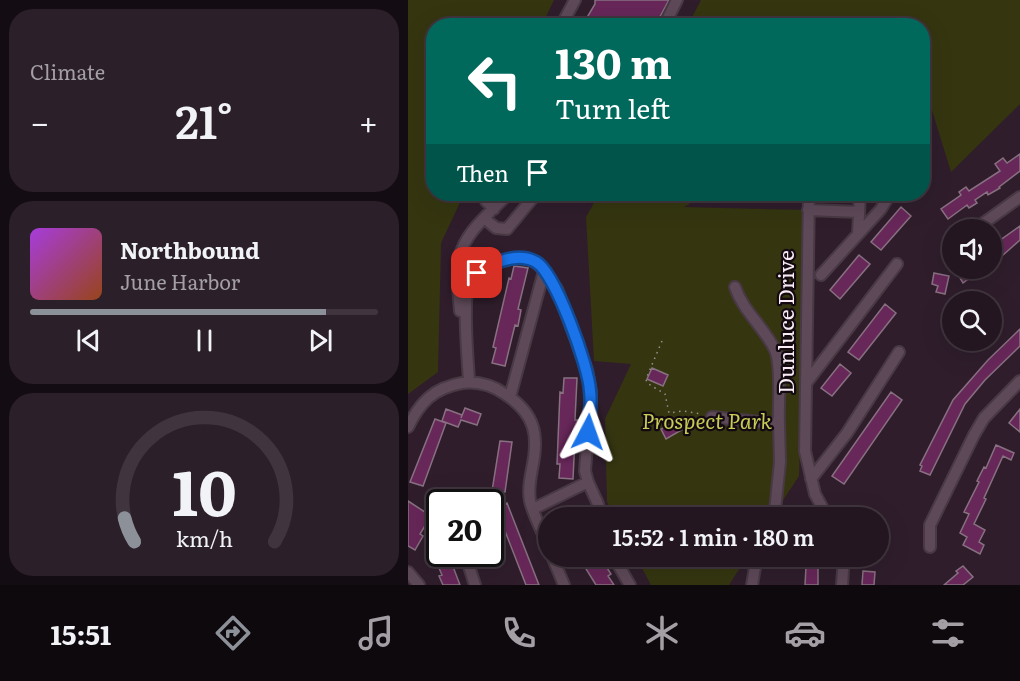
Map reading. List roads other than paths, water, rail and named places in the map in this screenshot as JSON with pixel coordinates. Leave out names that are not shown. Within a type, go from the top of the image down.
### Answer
[{"type":"street","points":[[565,18],[575,0]]},
{"type":"street","points":[[668,18],[677,0]]},
{"type":"street","points":[[989,219],[1020,197]]},
{"type":"street","points":[[486,201],[494,209]]},
{"type":"street","points":[[465,383],[459,261],[462,248],[469,236],[501,201]]},
{"type":"street","points":[[484,219],[496,228],[507,229],[530,201]]},
{"type":"street","name":"Dunluce Drive","points":[[809,201],[805,451],[815,494],[822,507]]},
{"type":"street","points":[[858,234],[860,201]]},
{"type":"street","points":[[821,275],[886,201]]},
{"type":"street","points":[[808,210],[859,212]]},
{"type":"street","points":[[465,383],[466,299],[469,282],[493,262],[524,257],[538,262],[557,289],[587,370],[591,392],[585,471],[599,507]]},
{"type":"street","points":[[807,382],[897,264]]},
{"type":"street","points":[[510,397],[544,271]]},
{"type":"street","points":[[735,287],[739,300],[764,331],[776,352],[780,462],[775,507]]},
{"type":"street","points":[[811,479],[847,433],[899,352]]},
{"type":"street","points":[[930,547],[930,525],[974,435],[984,418],[1020,381]]},
{"type":"street","points":[[408,427],[417,408],[432,394],[451,385],[465,383],[495,387],[510,397],[526,412],[535,430],[536,448],[529,488],[538,521]]},
{"type":"street","points":[[712,417],[778,424]]},
{"type":"street","points":[[533,509],[588,482]]},
{"type":"street","points":[[469,567],[475,585]]},
{"type":"street","points":[[557,567],[564,585]]},
{"type":"street","points":[[619,567],[630,585]]},
{"type":"street","points":[[752,585],[755,567]]},
{"type":"street","points":[[842,585],[843,567]]},
{"type":"street","points":[[408,572],[418,585]]},
{"type":"park label","name":"Prospect Park","points":[[707,422]]}]
